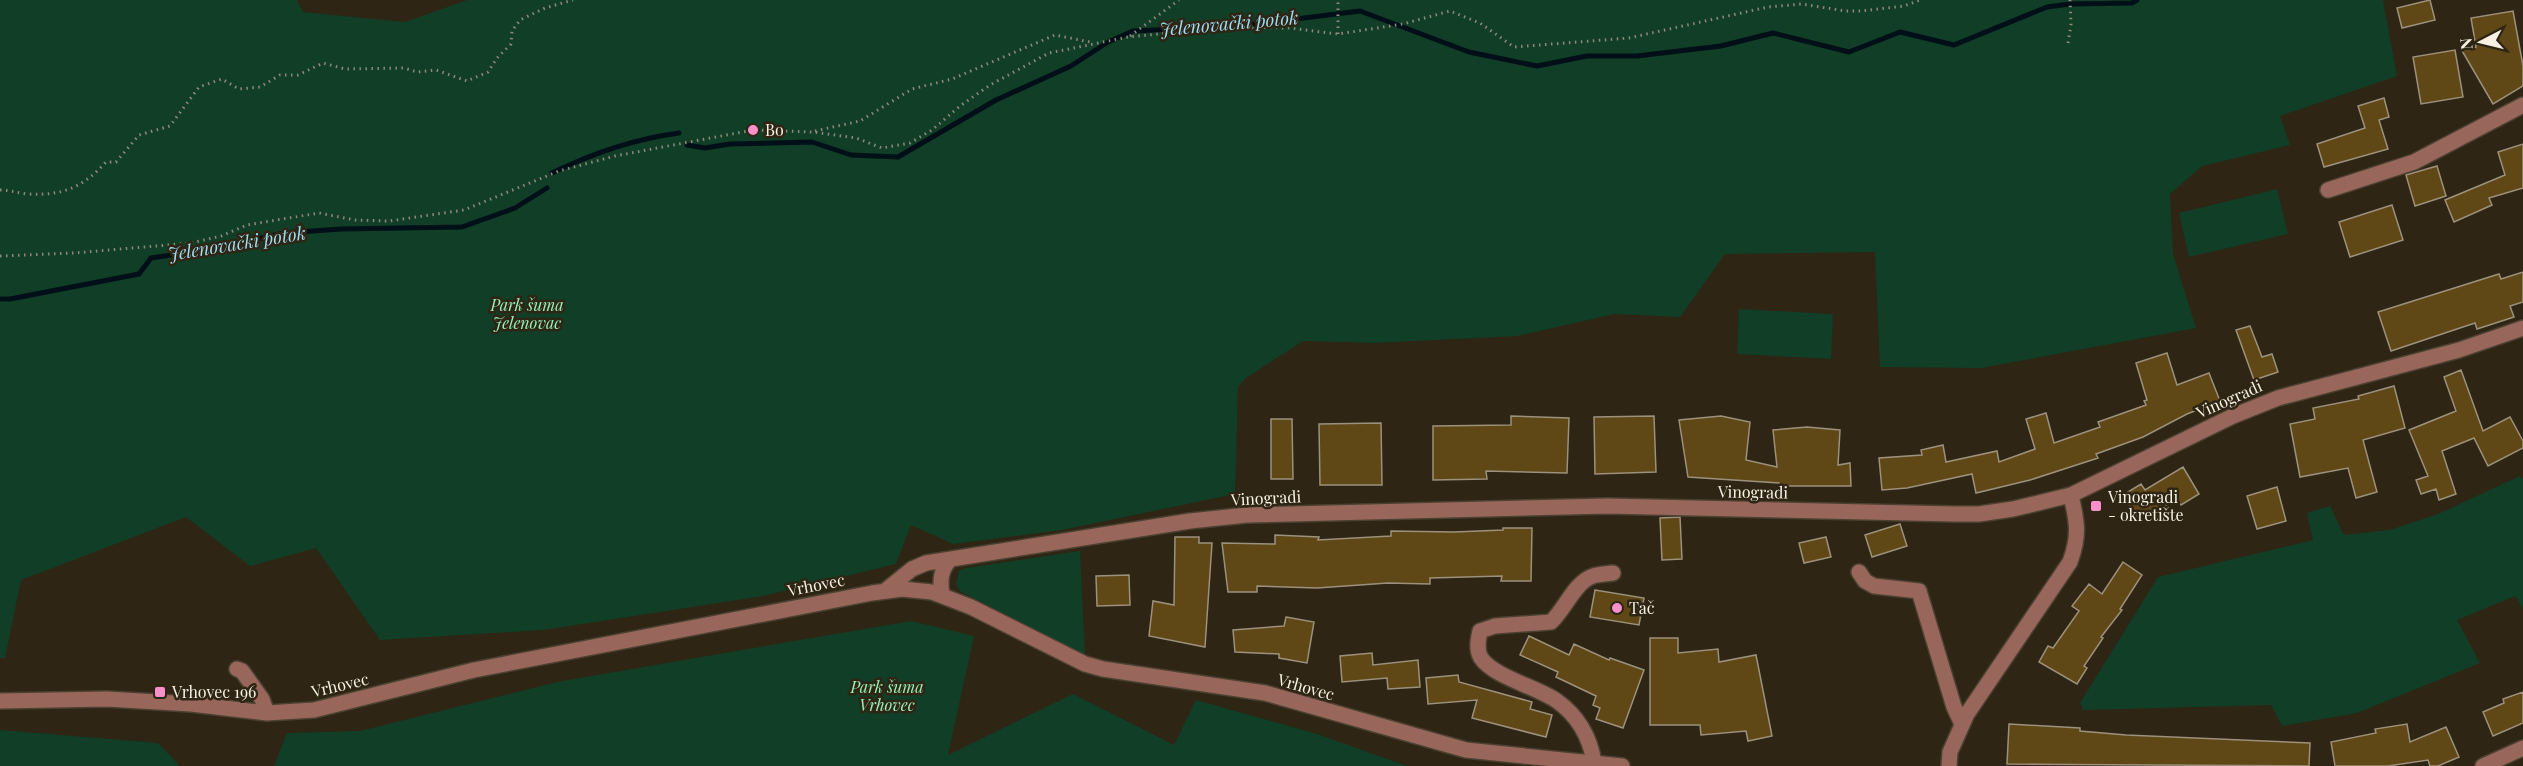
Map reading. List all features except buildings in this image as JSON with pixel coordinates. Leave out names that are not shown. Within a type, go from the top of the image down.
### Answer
[{"type":"street","points":[[2328,190],[2414,162],[2523,105]]},
{"type":"street","name":"Vinogradi","points":[[886,590],[912,569],[926,563],[1190,521],[1246,515],[1607,507],[1979,514],[2013,509],[2070,495],[2233,416],[2278,398],[2459,350],[2523,328]]},
{"type":"street","points":[[1949,766],[1950,752],[1962,724],[2070,561],[2076,545],[2078,522],[2070,495]]},
{"type":"street","points":[[942,595],[940,582],[942,572],[951,559]]},
{"type":"street","points":[[1859,572],[1864,581],[1874,586],[1919,591],[1954,707],[1962,724]]},
{"type":"street","points":[[1594,762],[1590,741],[1574,717],[1558,702],[1491,668],[1481,657],[1477,642],[1480,631],[1496,626],[1551,622],[1562,611],[1579,586],[1592,577],[1612,573]]},
{"type":"street","name":"Vrhovec","points":[[0,701],[107,699],[190,704],[267,713],[314,710],[474,670],[886,590],[902,589],[942,595],[971,606],[1085,664],[1103,669],[1264,693],[1466,750],[1622,766]]},
{"type":"street","points":[[237,669],[242,670],[262,699],[267,713]]},
{"type":"street","points":[[2483,766],[2523,748]]},
{"type":"path","points":[[0,190],[28,194],[61,193],[90,179],[106,162],[116,162],[139,135],[170,126],[199,87],[222,79],[239,89],[260,87],[280,75],[298,75],[323,63],[345,69],[404,68],[417,72],[436,70],[467,81],[488,72],[496,58],[511,44],[512,31],[520,21],[545,8],[573,0]]},
{"type":"path","points":[[1128,37],[1179,0]]},
{"type":"path","points":[[1338,0],[1338,34]]},
{"type":"path","points":[[0,256],[74,253],[191,243],[221,236],[247,225],[319,213],[389,221],[464,210],[559,171],[615,156],[753,130],[813,132],[856,138],[882,148],[910,143],[932,130],[990,85],[1049,53],[1094,42],[1128,37],[1231,27],[1289,28],[1338,34],[1403,24],[1449,11],[1480,23],[1515,47],[1629,38],[1768,7],[1802,4],[1861,11],[1905,6],[1920,0]]},
{"type":"path","points":[[2068,43],[2071,25],[2070,0]]},
{"type":"path","points":[[813,132],[860,121],[912,89],[952,79],[1055,35],[1094,42]]},
{"type":"green space","name":"Park šuma Jelenovac","points":[[0,0],[297,0],[303,12],[405,22],[467,0],[2386,0],[2383,1],[2397,76],[2280,116],[2290,145],[2202,166],[2170,194],[2173,254],[2196,328],[1981,368],[1880,367],[1875,252],[1725,254],[1680,317],[1614,314],[1517,336],[1375,343],[1303,341],[1246,378],[1238,387],[1235,494],[1062,530],[953,544],[911,525],[896,564],[763,596],[543,630],[380,640],[316,548],[250,566],[186,517],[21,580],[5,658],[0,658]]},
{"type":"green space","points":[[2277,189],[2288,234],[2189,257],[2179,213]]},
{"type":"green space","points":[[1739,309],[1833,314],[1831,359],[1737,354]]},
{"type":"green space","points":[[2520,476],[2523,479],[2523,609],[2515,596],[2457,620],[2480,663],[2357,713],[2282,726],[2271,705],[2083,710],[2080,703],[2158,577],[2313,540],[2307,513],[2330,506],[2344,535],[2390,530],[2438,514]]},
{"type":"green space","points":[[1080,551],[1085,655],[960,591],[956,584],[959,571],[966,568]]},
{"type":"green space","name":"Park šuma Vrhovec","points":[[911,621],[974,636],[948,755],[1073,694],[1174,745],[1196,700],[1317,734],[1407,766],[274,766],[287,733],[360,731],[562,681]]},
{"type":"green space","points":[[0,730],[158,743],[180,766],[0,766]]},
{"type":"waterway","name":"Jelenovački potok","points":[[687,145],[705,148],[730,144],[812,142],[851,155],[898,157],[996,100],[1071,66],[1108,42],[1133,31],[1240,26],[1360,11],[1469,52],[1537,66],[1587,56],[1637,56],[1721,46],[1773,33],[1849,52],[1900,32],[1954,45],[2047,7],[2070,4],[2132,3],[2137,0]]},
{"type":"waterway","name":"Jelenovački potok","points":[[552,173],[614,148],[679,133]]},
{"type":"waterway","name":"Jelenovački potok","points":[[0,299],[139,274],[151,258],[213,249],[284,233],[341,229],[462,227],[515,208],[547,188]]},
{"type":"place","name":"Bo","points":[[753,130]]},
{"type":"place","name":"Vinogradi - okretište","points":[[2096,506]]},
{"type":"place","name":"Tač","points":[[1617,608]]},
{"type":"place","name":"Vrhovec 196","points":[[160,692]]}]
